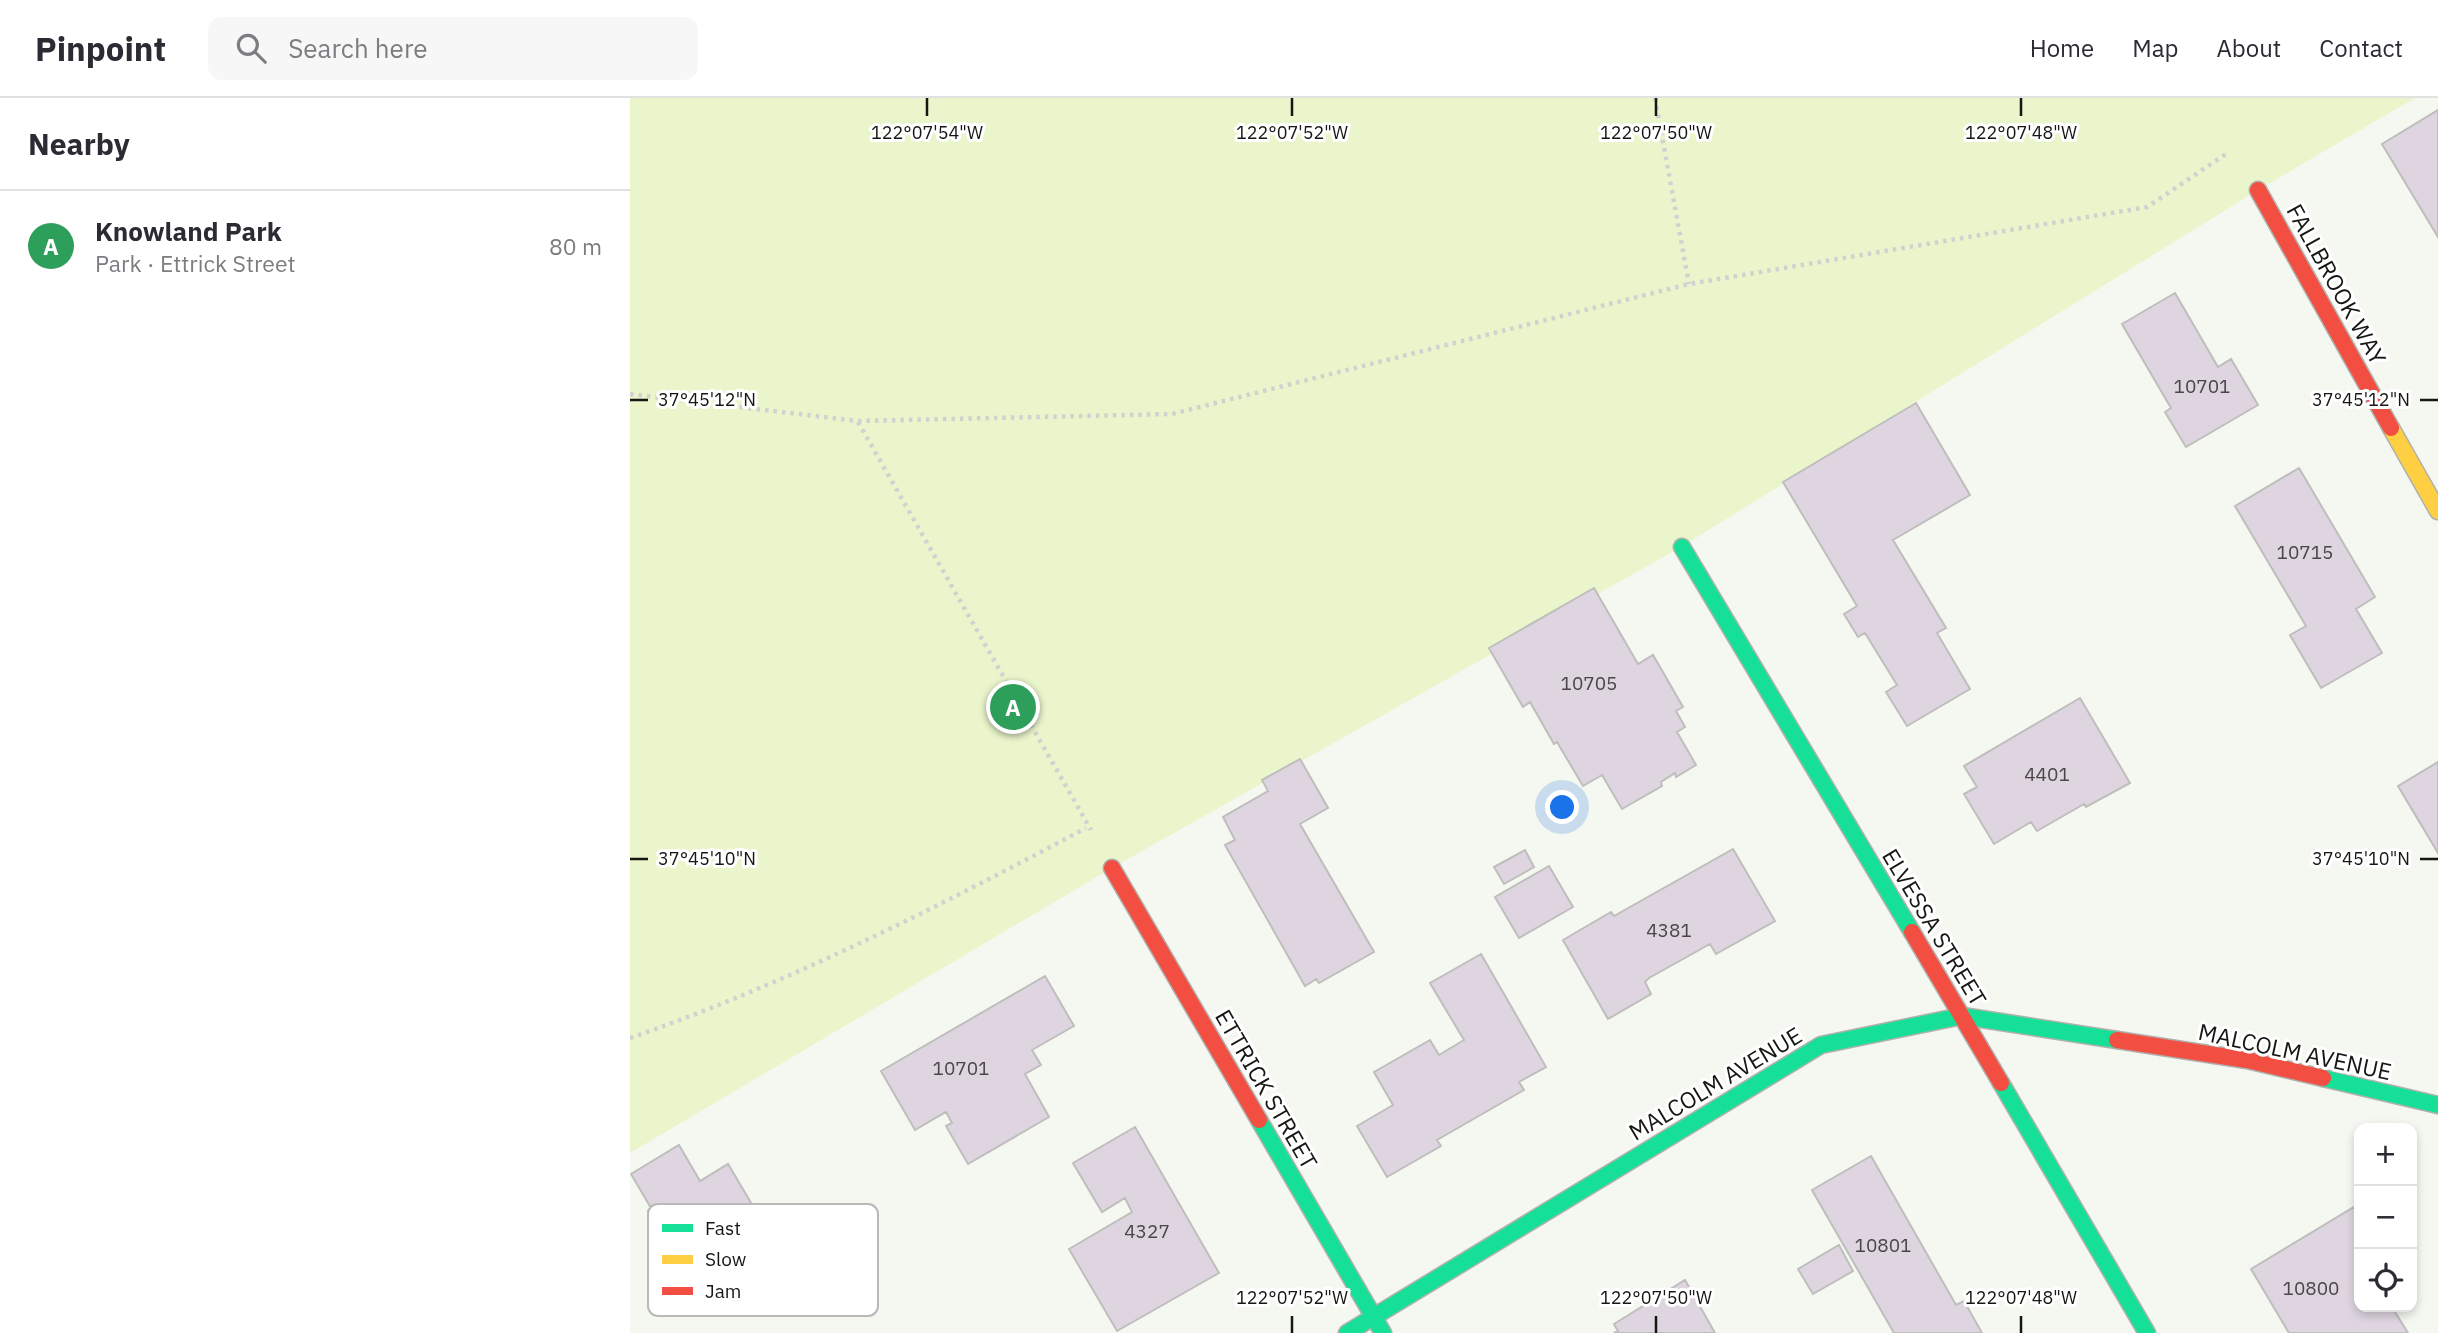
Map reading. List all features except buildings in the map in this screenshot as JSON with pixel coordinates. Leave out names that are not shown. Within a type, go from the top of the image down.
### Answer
[{"type":"street","name":"FALLBROOK WAY","points":[[2258,190],[2438,511]]},
{"type":"street","name":"ELVESSA STREET","points":[[1682,547],[1962,1016],[2147,1333]]},
{"type":"street","name":"ETTRICK STREET","points":[[1112,868],[1383,1333]]},
{"type":"street","name":"MALCOLM AVENUE","points":[[1347,1333],[1821,1045],[1962,1016],[2247,1060],[2438,1105]]},
{"type":"path","points":[[1655,98],[1689,284]]},
{"type":"path","points":[[630,394],[858,421],[1172,414],[1689,284],[2147,207],[2231,151],[2258,190]]},
{"type":"path","points":[[858,421],[1112,868]]},
{"type":"path","points":[[630,1038],[681,1021],[824,961],[952,900],[1089,826]]},
{"type":"green space","points":[[630,98],[2415,98],[2258,190],[1681,547],[1112,868],[630,1153]]},
{"type":"traffic: fast","points":[[1682,547],[1912,932]]},
{"type":"traffic: fast","points":[[1347,1333],[1821,1045],[1962,1016],[2117,1040]]},
{"type":"traffic: fast","points":[[2323,1078],[2438,1105]]},
{"type":"traffic: fast","points":[[2001,1083],[2147,1333]]},
{"type":"traffic: fast","points":[[1259,1120],[1383,1333]]},
{"type":"traffic: slow","points":[[2391,428],[2438,511]]},
{"type":"traffic: jam","points":[[2258,190],[2391,428]]},
{"type":"traffic: jam","points":[[1112,868],[1259,1120]]},
{"type":"traffic: jam","points":[[1912,932],[2001,1083]]},
{"type":"traffic: jam","points":[[2117,1040],[2247,1060],[2323,1078]]},
{"type":"place","name":"Knowland Park","points":[[1013,707]]}]
